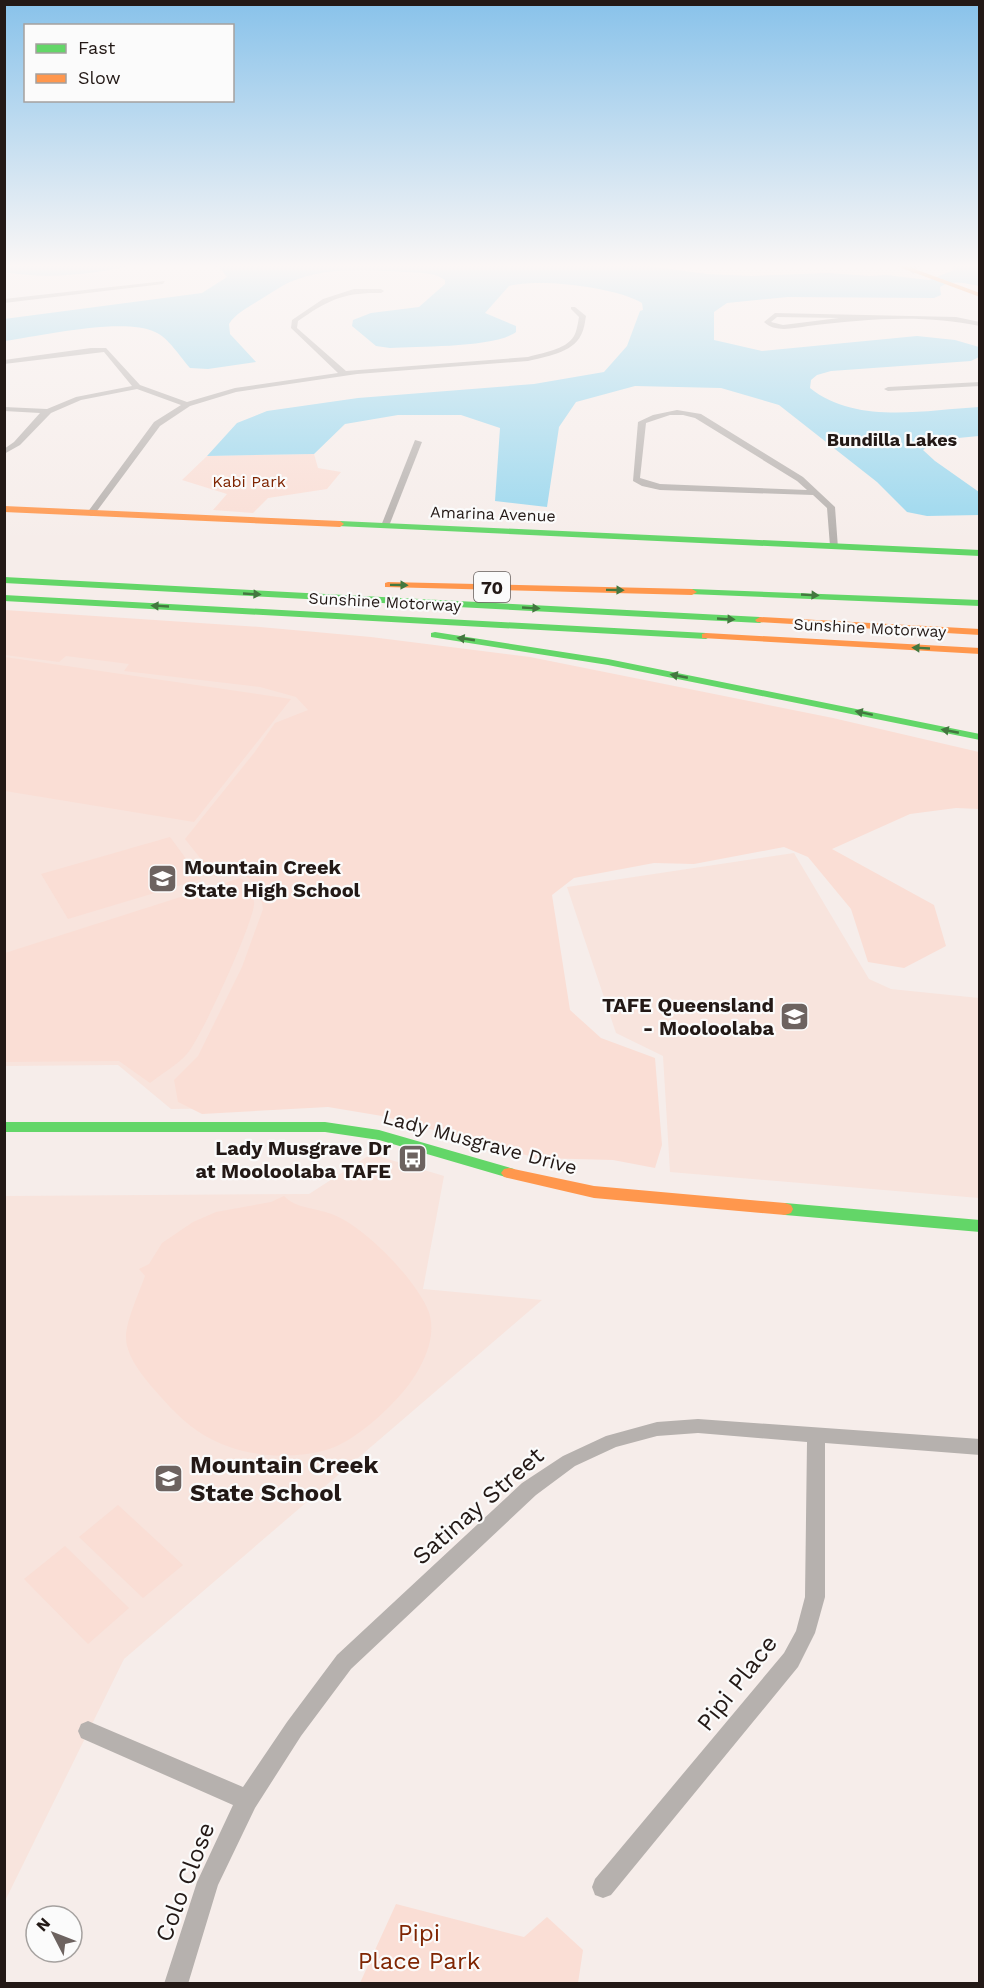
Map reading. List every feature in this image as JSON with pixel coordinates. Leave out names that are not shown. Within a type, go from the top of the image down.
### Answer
[{"type":"main road","name":"Amarina Avenue","points":[[4,509],[980,553]]},
{"type":"main road","points":[[5,580],[26,577],[347,584]]},
{"type":"main road","name":"Sunshine Motorway","points":[[5,580],[980,632]]},
{"type":"main road","name":"70","points":[[370,585],[798,595],[980,603]]},
{"type":"main road","name":"Sunshine Motorway","points":[[4,598],[980,651]]},
{"type":"main road","points":[[218,610],[237,615],[397,630],[556,653],[980,737]]},
{"type":"main road","name":"Lady Musgrave Drive","points":[[4,1127],[325,1127],[379,1135],[525,1178],[594,1192],[980,1226]]},
{"type":"street","points":[[8,363],[47,357]]},
{"type":"street","points":[[112,357],[137,387]]},
{"type":"street","points":[[325,357],[344,374]]},
{"type":"street","points":[[91,513],[157,424],[187,404],[236,390],[344,374],[507,361],[533,357]]},
{"type":"street","points":[[888,389],[980,384]]},
{"type":"street","points":[[4,409],[47,411],[81,398],[137,387],[187,404]]},
{"type":"street","points":[[4,452],[14,447],[47,411]]},
{"type":"street","points":[[815,493],[660,487],[645,483],[636,479],[642,422],[673,411],[685,411],[698,416],[800,479],[831,507],[835,546]]},
{"type":"street","points":[[385,526],[418,442]]},
{"type":"street","name":"Satinay Street","points":[[247,1800],[294,1729],[344,1662],[530,1489],[568,1461],[612,1441],[657,1429],[698,1426],[816,1437],[980,1447]]},
{"type":"street","name":"Pipi Place","points":[[603,1887],[791,1660],[805,1633],[815,1597],[816,1437]]},
{"type":"street","points":[[88,1731],[247,1800]]},
{"type":"street","name":"Colo Close","points":[[176,1983],[208,1882],[247,1800]]},
{"type":"shaded area","name":"Mountain Creek State High School","points":[[5,640],[386,691],[243,1108],[171,1109],[118,1065],[5,1066]]},
{"type":"shaded area","name":"TAFE Queensland - Mooloolaba","points":[[794,853],[869,979],[891,989],[979,998],[979,1198],[670,1172],[663,1056],[616,1033],[567,887]]},
{"type":"shaded area","name":"Mountain Creek State School","points":[[371,1154],[444,1176],[423,1289],[542,1300],[124,1659],[5,1901],[5,1196],[309,1194]]},
{"type":"green space","name":"Kabi Park","points":[[314,454],[318,468],[341,472],[327,489],[268,498],[253,513],[213,510],[227,494],[182,480],[207,456]]},
{"type":"green space","points":[[5,610],[260,627],[371,637],[530,657],[833,718],[979,752],[979,809],[956,808],[910,814],[832,849],[934,905],[946,946],[904,968],[868,962],[851,909],[808,857],[784,847],[694,864],[654,863],[574,878],[552,895],[570,1010],[601,1038],[655,1058],[662,1145],[655,1168],[613,1160],[537,1158],[382,1116],[328,1107],[202,1114],[178,1102],[174,1080],[198,1056],[242,967],[263,909],[259,887],[241,872],[215,877],[185,839],[275,723],[308,710],[296,697],[260,687],[124,671],[129,664],[66,656],[59,662],[5,655]]},
{"type":"green space","points":[[4,657],[291,699],[194,822],[5,791]]},
{"type":"green space","points":[[170,837],[201,879],[68,919],[41,874]]},
{"type":"green space","points":[[240,878],[252,893],[254,905],[251,917],[202,1029],[186,1055],[178,1063],[150,1083],[119,1061],[5,1062],[5,953]]},
{"type":"green space","points":[[284,1196],[295,1203],[346,1221],[374,1242],[413,1284],[428,1310],[431,1329],[428,1348],[415,1375],[394,1402],[361,1432],[326,1450],[283,1456],[238,1450],[211,1439],[190,1425],[171,1408],[143,1376],[129,1353],[126,1337],[130,1315],[145,1276],[139,1269],[149,1264],[162,1243],[193,1222],[216,1212],[271,1202]]},
{"type":"green space","points":[[118,1505],[183,1565],[143,1598],[79,1537]]},
{"type":"green space","points":[[65,1546],[129,1608],[88,1644],[24,1579]]},
{"type":"green space","name":"Pipi Place Park","points":[[396,1904],[524,1937],[547,1917],[583,1950],[578,1983],[360,1983]]},
{"type":"water","points":[[181,357],[251,357],[256,362],[208,369],[190,368]]},
{"type":"water","points":[[617,357],[979,357],[971,361],[831,371],[817,375],[811,380],[810,388],[828,400],[869,411],[914,412],[979,407],[979,436],[937,440],[923,450],[979,492],[979,515],[927,516],[907,512],[877,482],[779,405],[721,388],[635,386],[576,402],[559,427],[547,507],[495,501],[500,428],[461,415],[398,415],[345,424],[314,454],[207,456],[237,423],[267,411],[358,398],[534,384],[604,372]]},
{"type":"traffic: fast","points":[[340,524],[980,553]]},
{"type":"traffic: fast","points":[[4,580],[760,620]]},
{"type":"traffic: fast","points":[[692,592],[980,603]]},
{"type":"traffic: fast","points":[[4,598],[706,636]]},
{"type":"traffic: fast","points":[[435,635],[608,662],[980,737]]},
{"type":"traffic: fast","points":[[4,1127],[325,1127],[379,1135],[509,1173]]},
{"type":"traffic: fast","points":[[785,1209],[980,1226]]},
{"type":"traffic: slow","points":[[4,509],[340,524]]},
{"type":"traffic: slow","points":[[388,585],[692,592]]},
{"type":"traffic: slow","points":[[760,620],[980,632]]},
{"type":"traffic: slow","points":[[706,636],[980,651]]},
{"type":"traffic: slow","points":[[509,1173],[594,1192],[785,1209]]},
{"type":"place","name":"Mountain Creek State High School","points":[[163,878]]},
{"type":"place","name":"TAFE Queensland - Mooloolaba","points":[[795,1016]]},
{"type":"place","name":"Lady Musgrave Dr at Mooloolaba TAFE","points":[[412,1159]]},
{"type":"place","name":"Mountain Creek State School","points":[[169,1479]]},
{"type":"district","name":"Bundilla Lakes","points":[[892,439]]}]
